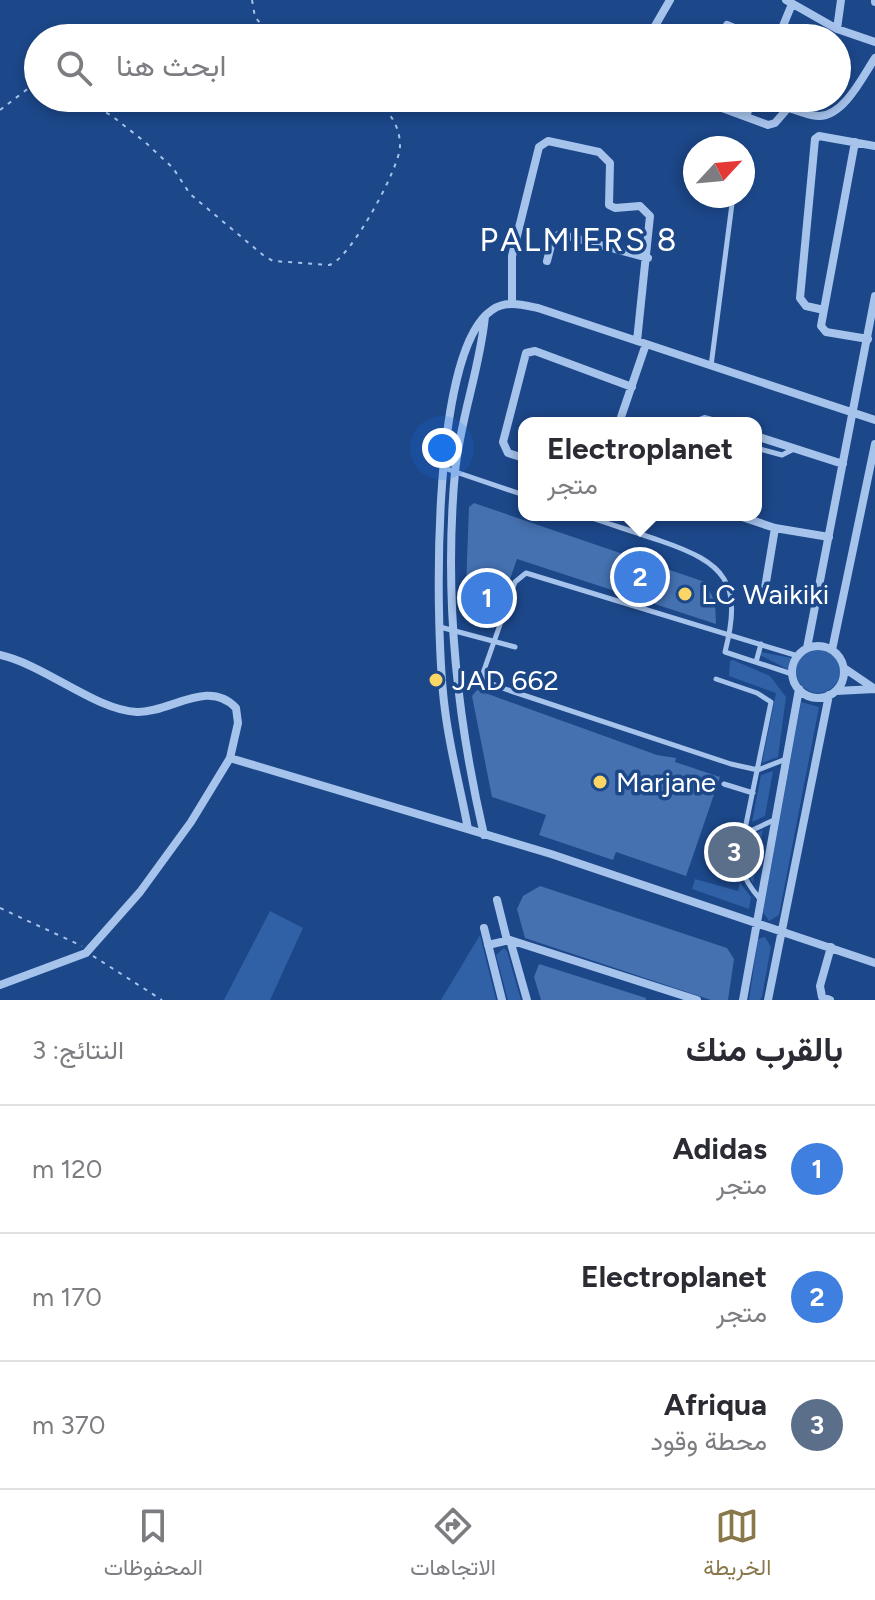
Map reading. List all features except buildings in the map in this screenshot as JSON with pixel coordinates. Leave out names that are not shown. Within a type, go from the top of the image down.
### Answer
[{"type":"street","points":[[656,24],[670,0]]},
{"type":"street","points":[[838,24],[841,0]]},
{"type":"street","points":[[782,24],[789,2],[828,24]]},
{"type":"street","points":[[851,34],[875,42]]},
{"type":"street","points":[[851,92],[875,58]]},
{"type":"street","points":[[735,112],[770,125],[782,112]]},
{"type":"street","points":[[746,116],[748,112]]},
{"type":"street","points":[[798,112],[816,116],[832,112]]},
{"type":"street","points":[[824,310],[806,306],[800,298],[815,139],[819,136],[875,146]]},
{"type":"street","points":[[512,304],[512,256],[542,142],[606,156],[610,163],[609,205],[615,208],[640,206],[649,213],[641,342],[632,387],[621,417]]},
{"type":"street","points":[[855,142],[824,310],[824,330],[868,339]]},
{"type":"street","points":[[547,261],[552,240],[560,234],[648,258]]},
{"type":"street","points":[[743,1000],[799,689],[792,674],[798,656],[807,648],[855,414],[875,296]]},
{"type":"street","points":[[468,829],[445,709],[439,626],[443,468],[461,366],[474,326],[500,306],[512,304],[538,308],[875,420]]},
{"type":"street","points":[[484,835],[458,706],[452,630],[455,472],[464,411],[485,316]]},
{"type":"street","points":[[518,456],[508,453],[503,442],[526,353],[535,351],[632,387]]},
{"type":"street","points":[[762,438],[843,464]]},
{"type":"street","points":[[832,650],[875,444]]},
{"type":"street","points":[[754,521],[775,528],[829,537]]},
{"type":"street","points":[[764,594],[775,528]]},
{"type":"street","points":[[807,648],[832,650],[844,668],[875,689]]},
{"type":"street","points":[[0,655],[35,666],[130,711],[149,710],[203,696],[223,698],[236,708],[238,716],[230,758],[161,865],[89,951],[67,962],[0,985]]},
{"type":"street","points":[[768,1000],[832,693],[844,668]]},
{"type":"street","points":[[799,689],[818,698],[832,693],[875,689]]},
{"type":"street","points":[[230,758],[468,829],[874,960]]},
{"type":"street","points":[[497,900],[527,1000]]},
{"type":"street","points":[[484,928],[502,1000]]},
{"type":"street","points":[[488,945],[509,940],[664,995],[697,1000]]},
{"type":"street","points":[[830,1000],[822,997],[820,986],[831,947]]},
{"type":"lane","points":[[711,366],[731,208]]},
{"type":"lane","points":[[762,450],[782,455],[794,449]]},
{"type":"lane","points":[[443,468],[518,493]]},
{"type":"lane","points":[[601,521],[689,550],[714,564],[728,589],[730,634],[725,652],[792,674]]},
{"type":"lane","points":[[786,759],[758,770],[693,754],[488,682],[483,673],[515,582],[526,573],[798,656]]},
{"type":"lane","points":[[439,626],[515,647]]},
{"type":"lane","points":[[756,662],[761,644]]},
{"type":"lane","points":[[716,679],[757,693],[771,702],[738,862],[740,872],[760,900]]},
{"type":"lane","points":[[724,784],[753,793]]},
{"type":"lane","points":[[744,834],[775,819]]},
{"type":"path","points":[[251,1],[255,17],[261,24]]},
{"type":"path","points":[[0,110],[24,92]]},
{"type":"path","points":[[105,112],[145,142],[173,168],[190,194],[263,255],[273,261],[329,265],[337,263],[348,248],[385,188],[400,154],[396,125],[386,112]]},
{"type":"path","points":[[0,908],[89,951],[162,1000]]},
{"type":"shaded area","points":[[818,649],[833,656],[840,671],[833,686],[818,693],[803,686],[796,671],[803,656]]},
{"type":"shaded area","points":[[761,652],[792,658],[789,670],[760,655]]},
{"type":"shaded area","points":[[730,661],[770,676],[786,697],[778,757],[762,763],[776,693],[729,676]]},
{"type":"shaded area","points":[[801,702],[819,707],[779,915],[769,921],[763,912]]},
{"type":"shaded area","points":[[773,771],[765,816],[752,822],[761,775]]},
{"type":"shaded area","points":[[763,830],[753,883],[743,869],[748,837]]},
{"type":"shaded area","points":[[695,879],[738,891],[740,883],[751,897],[749,909],[692,889]]},
{"type":"shaded area","points":[[270,911],[303,928],[270,1000],[224,1000]]},
{"type":"shaded area","points":[[480,935],[496,1000],[441,1000]]},
{"type":"shaded area","points":[[765,937],[771,947],[762,996],[760,1000],[749,1000],[758,939]]},
{"type":"shaded area","points":[[504,948],[521,1000],[508,1000],[496,955]]},
{"type":"place","name":"Electroplanet","points":[[640,577]]},
{"type":"place","name":"LC Waikiki","points":[[685,594]]},
{"type":"place","name":"Adidas","points":[[487,598]]},
{"type":"place","name":"JAD 662","points":[[436,680]]},
{"type":"place","name":"Marjane","points":[[600,782]]},
{"type":"place","name":"Afriqua","points":[[734,852]]},
{"type":"district","name":"PALMIERS 8","points":[[579,240]]}]
